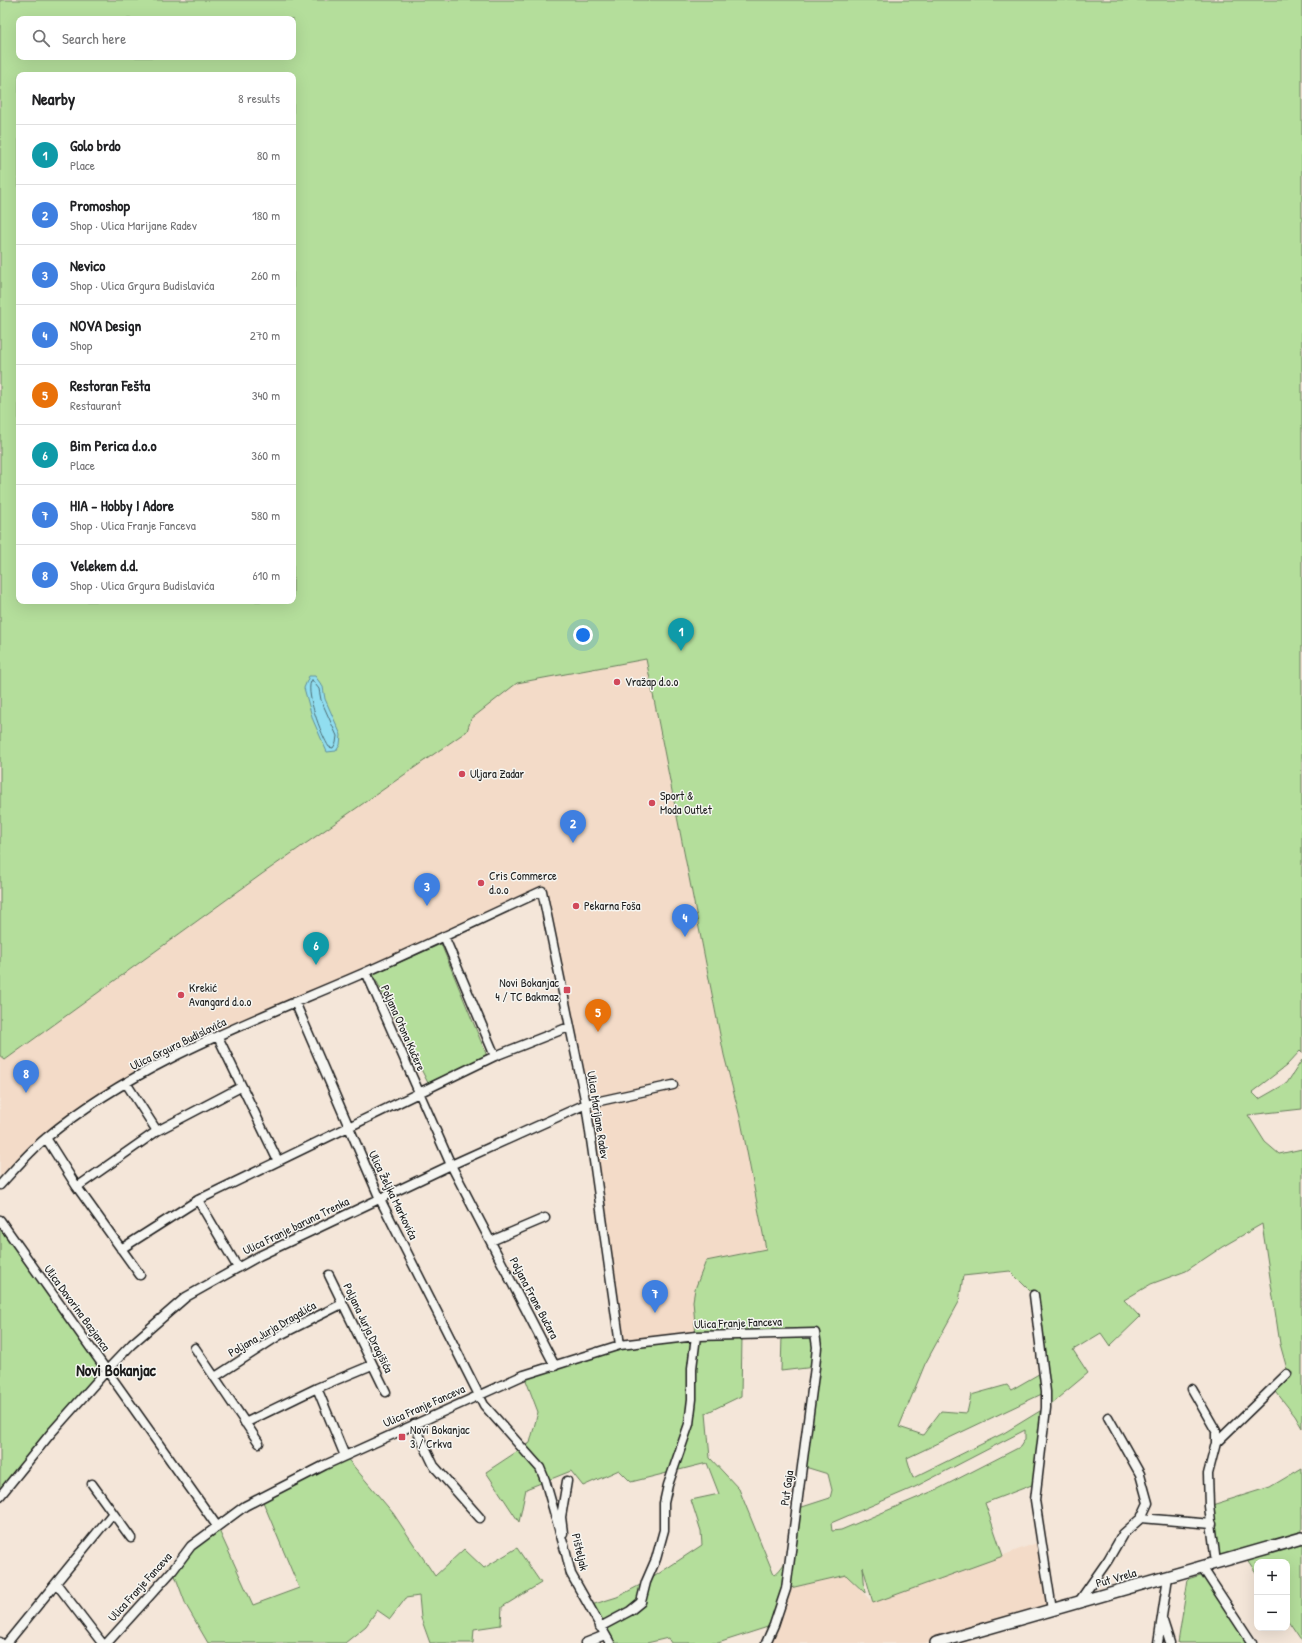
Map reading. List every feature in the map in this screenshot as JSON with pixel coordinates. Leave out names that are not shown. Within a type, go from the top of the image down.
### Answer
[{"type":"main road","name":"Put Vrela","points":[[936,1643],[1302,1538]]},
{"type":"street","name":"Ulica Grgura Budislavića","points":[[0,1185],[46,1138],[97,1101],[157,1066],[294,1002],[366,972],[542,890]]},
{"type":"street","name":"Ulica Marijane Radev","points":[[542,890],[586,1104],[620,1345]]},
{"type":"street","points":[[444,936],[495,1056]]},
{"type":"street","name":"Poljana Otona Kučere","points":[[366,972],[451,1165]]},
{"type":"street","name":"Ulica Željka Markovića","points":[[294,1002],[380,1199],[484,1405],[540,1468],[545,1480],[565,1550]]},
{"type":"street","points":[[121,1249],[198,1200],[495,1056],[569,1027]]},
{"type":"street","points":[[218,1037],[278,1161]]},
{"type":"street","points":[[126,1083],[157,1131]]},
{"type":"street","name":"Ulica Franje baruna Trenka","points":[[0,1496],[51,1433],[107,1370],[132,1344],[186,1297],[238,1268],[380,1199],[586,1104],[673,1085]]},
{"type":"street","points":[[77,1187],[157,1131],[241,1087]]},
{"type":"street","points":[[46,1138],[77,1187],[140,1275]]},
{"type":"street","name":"Poljana Frane Bučara","points":[[451,1165],[555,1366]]},
{"type":"street","points":[[198,1200],[238,1268]]},
{"type":"street","points":[[491,1242],[545,1218]]},
{"type":"street","name":"Ulica Davorina Bazjanca","points":[[0,1220],[217,1526]]},
{"type":"street","name":"Poljana Jurja Dragišića","points":[[329,1274],[342,1304],[386,1392]]},
{"type":"street","points":[[1034,1295],[1046,1392],[1046,1408],[1035,1500],[1052,1610]]},
{"type":"street","name":"Poljana Jurja Dragalića","points":[[215,1377],[280,1336],[342,1304]]},
{"type":"street","name":"Ulica Franje Fanceva","points":[[107,1643],[174,1570],[191,1546],[245,1506],[345,1456],[479,1394],[524,1375],[620,1345],[696,1336],[815,1333]]},
{"type":"street","name":"Put Gaja","points":[[766,1643],[786,1589],[815,1367],[817,1348],[815,1333]]},
{"type":"street","points":[[600,1628],[630,1611],[641,1602],[646,1582],[656,1559],[664,1530],[664,1503],[668,1484],[689,1424],[692,1399],[692,1368],[696,1336]]},
{"type":"street","points":[[195,1348],[259,1443]]},
{"type":"street","points":[[245,1423],[317,1388],[372,1365]]},
{"type":"street","points":[[1216,1443],[1287,1374]]},
{"type":"street","points":[[317,1388],[345,1456]]},
{"type":"street","points":[[1192,1389],[1216,1431],[1216,1443],[1208,1474],[1209,1506],[1216,1562]]},
{"type":"street","points":[[1078,1603],[1108,1560],[1123,1534],[1141,1518],[1148,1503],[1140,1474],[1108,1416]]},
{"type":"street","points":[[414,1424],[434,1466],[480,1518]]},
{"type":"street","name":"Pišteljak","points":[[567,1481],[561,1517],[565,1550],[571,1574],[600,1628],[610,1643]]},
{"type":"street","points":[[92,1484],[131,1538]]},
{"type":"street","points":[[6,1643],[113,1514]]},
{"type":"street","points":[[1141,1518],[1212,1524]]},
{"type":"street","points":[[1202,1567],[1252,1643]]},
{"type":"street","points":[[1158,1643],[1168,1577]]},
{"type":"street","points":[[56,1583],[102,1643]]},
{"type":"street","points":[[1162,1617],[1170,1643]]},
{"type":"street","points":[[585,1643],[605,1635]]},
{"type":"shaded area","points":[[646,659],[724,1055],[741,1121],[766,1249],[706,1261],[695,1289],[696,1336],[620,1345],[586,1104],[541,891],[157,1065],[46,1138],[0,1185],[0,1056],[5,1060],[372,795],[517,683]]},
{"type":"shaded area","points":[[1042,1541],[1052,1610],[936,1643],[766,1643],[786,1589],[846,1575],[873,1603]]},
{"type":"green space","points":[[0,0],[1302,0],[1302,1053],[1300,1051],[1286,1066],[1252,1092],[1259,1099],[1287,1083],[1302,1060],[1302,1109],[1248,1115],[1265,1142],[1279,1154],[1302,1149],[1302,1428],[1295,1416],[1273,1388],[1287,1369],[1280,1344],[1262,1224],[1222,1247],[1186,1271],[1151,1284],[1124,1300],[1140,1317],[1110,1346],[1101,1333],[1073,1350],[1088,1373],[1046,1408],[1046,1392],[907,1458],[913,1478],[1004,1433],[1040,1411],[1040,1441],[1035,1464],[1038,1469],[1037,1483],[985,1503],[1003,1556],[873,1603],[863,1567],[865,1593],[846,1575],[786,1589],[774,1625],[718,1643],[671,1643],[668,1638],[647,1643],[610,1643],[588,1606],[617,1597],[646,1582],[702,1545],[701,1531],[691,1500],[719,1494],[707,1463],[631,1482],[619,1470],[583,1486],[571,1471],[526,1489],[519,1522],[486,1472],[530,1443],[538,1412],[524,1375],[620,1345],[696,1336],[693,1301],[695,1289],[706,1261],[766,1249],[741,1121],[724,1055],[646,659],[517,683],[471,719],[467,731],[262,874],[5,1060],[0,1056]],"holes":[[[1010,1271],[1034,1295],[1044,1371],[1011,1390],[1007,1385],[971,1395],[967,1413],[941,1411],[923,1435],[899,1427],[925,1364],[959,1302],[963,1276]],[[782,1335],[781,1371],[815,1367],[802,1466],[828,1474],[832,1490],[830,1498],[796,1509],[789,1554],[785,1562],[774,1575],[739,1489],[710,1458],[706,1413],[741,1396],[742,1337]],[[1025,1430],[1025,1439],[1020,1447],[938,1489],[841,1530],[832,1531],[831,1523],[915,1487]]]},
{"type":"green space","points":[[441,944],[487,1056],[428,1083],[373,974]]},
{"type":"green space","points":[[0,1220],[107,1370],[0,1496]]},
{"type":"green space","points":[[345,1456],[393,1513],[435,1576],[464,1549],[484,1568],[517,1548],[541,1583],[502,1607],[501,1625],[474,1629],[473,1643],[430,1643],[421,1618],[419,1596],[406,1598],[390,1619],[377,1610],[366,1626],[345,1643],[208,1643],[186,1605],[173,1570],[191,1546],[217,1526],[253,1605],[299,1588],[261,1497]]},
{"type":"green space","points":[[1302,1468],[1302,1641],[1290,1623],[1290,1559],[1254,1559],[1254,1570],[1244,1555],[1216,1563],[1209,1506],[1270,1487]]},
{"type":"green space","points":[[1210,1572],[1252,1643],[1178,1643],[1188,1579]]},
{"type":"water","points":[[309,676],[315,676],[323,687],[325,699],[341,735],[340,745],[336,751],[327,752],[313,720],[304,688]]},
{"type":"place","name":"Golo brdo","points":[[681,651]]},
{"type":"place","name":"Vražap d.o.o","points":[[617,682]]},
{"type":"place","name":"Uljara Zadar","points":[[462,774]]},
{"type":"place","name":"Sport & Moda Outlet","points":[[652,803]]},
{"type":"place","name":"Promoshop","points":[[573,843]]},
{"type":"place","name":"Cris Commerce d.o.o","points":[[481,883]]},
{"type":"place","name":"Nevico","points":[[427,906]]},
{"type":"place","name":"Pekarna Foša","points":[[576,906]]},
{"type":"place","name":"NOVA Design","points":[[685,937]]},
{"type":"place","name":"Bim Perica d.o.o","points":[[316,965]]},
{"type":"place","name":"Novi Bokanjac 4 / TC Bakmaz","points":[[567,990]]},
{"type":"place","name":"Krekić Avangard d.o.o","points":[[181,995]]},
{"type":"place","name":"Restoran Fešta","points":[[598,1032]]},
{"type":"place","name":"Velekem d.d.","points":[[26,1093]]},
{"type":"place","name":"HIA - Hobby I Adore","points":[[655,1313]]},
{"type":"place","name":"Novi Bokanjac 3 / Crkva","points":[[402,1437]]},
{"type":"district","name":"Novi Bokanjac","points":[[116,1370]]}]
